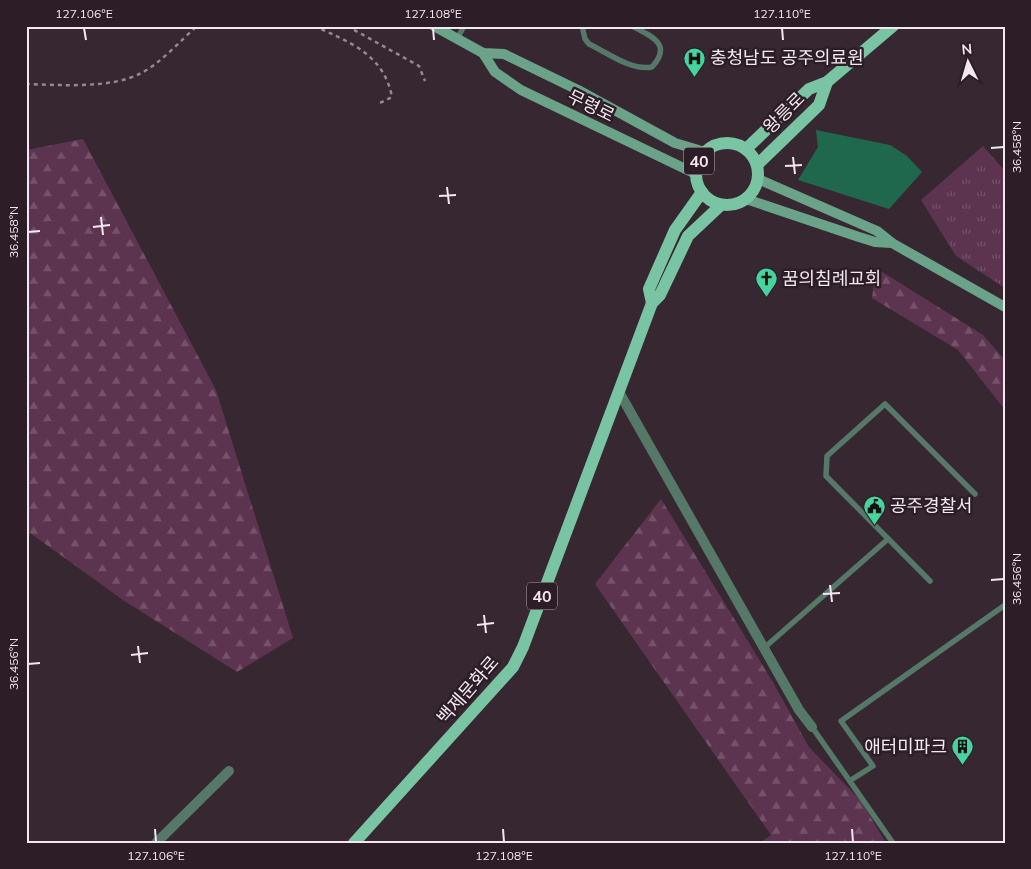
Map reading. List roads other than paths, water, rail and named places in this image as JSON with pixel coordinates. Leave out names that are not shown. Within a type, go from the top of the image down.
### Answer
[{"type":"main road","name":"무령로","points":[[434,26],[483,52],[504,54],[578,90],[674,143],[705,152]]},
{"type":"main road","name":"왕릉로","points":[[746,149],[809,89],[827,82],[893,26]]},
{"type":"main road","name":"무령로","points":[[483,52],[495,72],[521,90],[696,174]]},
{"type":"main road","name":"왕릉로","points":[[757,164],[819,105],[827,82]]},
{"type":"main road","name":"40","points":[[721,204],[714,202],[702,192],[696,174],[697,166],[705,152],[720,144],[729,143],[746,149]]},
{"type":"main road","points":[[721,204],[738,203],[752,193],[758,179],[757,164],[746,149]]},
{"type":"main road","points":[[758,179],[877,231],[892,243],[1005,306]]},
{"type":"main road","name":"백제문화로","points":[[652,303],[648,289],[675,230],[702,192]]},
{"type":"main road","points":[[746,199],[859,237],[892,243]]},
{"type":"main road","name":"백제문화로","points":[[354,843],[513,667],[523,647],[652,303],[660,295],[688,236],[721,204]]},
{"type":"street","points":[[619,392],[764,648],[812,727]]},
{"type":"street","points":[[156,843],[230,771]]},
{"type":"lane","points":[[457,39],[464,26]]},
{"type":"lane","points":[[582,26],[585,39],[589,44],[632,66],[642,69],[652,67],[660,54],[660,44],[654,38],[632,26]]},
{"type":"lane","points":[[930,582],[826,476],[827,456],[885,404],[975,494]]},
{"type":"lane","points":[[764,648],[888,539]]},
{"type":"lane","points":[[851,780],[873,766],[841,721],[1005,605]]},
{"type":"lane","points":[[812,727],[851,780],[893,843]]},
{"type":"place","name":"충청남도 공주의료원","points":[[694,77]]},
{"type":"place","name":"꿈의침례교회","points":[[766,298]]},
{"type":"place","name":"공주경찰서","points":[[874,525]]},
{"type":"place","name":"애터미파크","points":[[963,766]]}]
